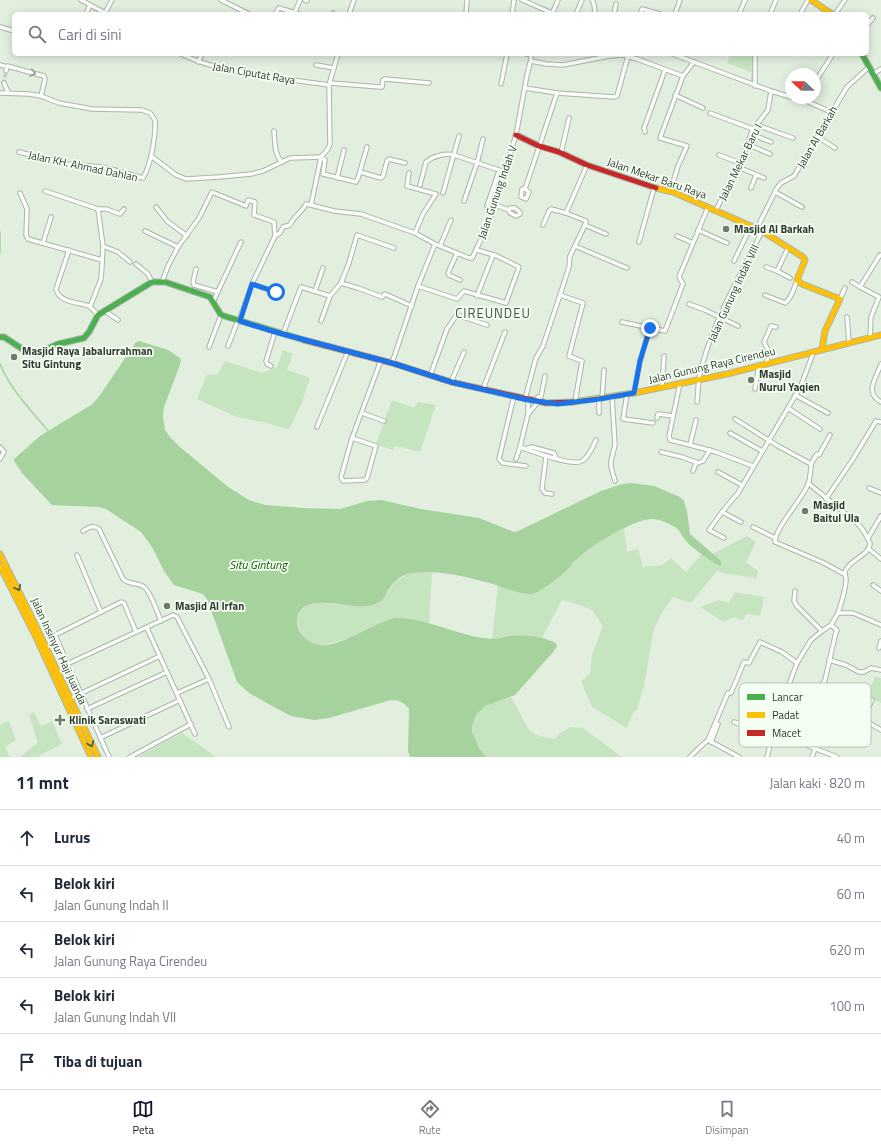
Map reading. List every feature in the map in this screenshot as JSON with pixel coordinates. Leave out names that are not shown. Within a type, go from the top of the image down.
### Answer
[{"type":"main road","points":[[811,0],[829,12]]},
{"type":"main road","points":[[863,56],[881,88]]},
{"type":"main road","name":"Jalan Mekar Baru Raya","points":[[516,135],[539,146],[587,164],[654,188],[670,192],[757,228],[805,259],[796,280]]},
{"type":"main road","points":[[796,280],[802,284],[840,299],[825,331],[822,349]]},
{"type":"main road","points":[[0,337],[4,337],[28,352],[33,353],[40,352],[58,344],[84,338],[98,315],[152,282],[162,282],[206,295],[213,302],[221,315]]},
{"type":"main road","name":"Jalan Gunung Raya Cirendeu","points":[[221,315],[275,332],[392,363],[451,382],[527,400],[558,404],[601,399],[634,393],[759,365],[881,335]]},
{"type":"main road","name":"Jalan Insinyur Haji Juanda","points":[[0,554],[34,622],[91,757]]},
{"type":"main road","name":"Jalan Insinyur Haji Juanda","points":[[0,566],[98,757]]},
{"type":"street","points":[[81,0],[104,12]]},
{"type":"street","points":[[106,12],[112,0]]},
{"type":"street","points":[[221,0],[245,12]]},
{"type":"street","points":[[276,12],[279,8],[295,12],[300,0]]},
{"type":"street","points":[[350,12],[354,0]]},
{"type":"street","points":[[466,12],[467,0]]},
{"type":"street","points":[[512,12],[514,0]]},
{"type":"street","points":[[522,0],[550,12]]},
{"type":"street","points":[[552,12],[558,0]]},
{"type":"street","points":[[577,12],[582,0]]},
{"type":"street","points":[[592,0],[595,12]]},
{"type":"street","points":[[676,12],[680,0]]},
{"type":"street","points":[[740,12],[745,0]]},
{"type":"street","points":[[771,12],[776,0]]},
{"type":"street","points":[[801,12],[808,0]]},
{"type":"street","points":[[836,12],[845,0]]},
{"type":"street","points":[[614,12],[616,4]]},
{"type":"street","points":[[87,12],[90,5]]},
{"type":"street","points":[[641,12],[642,9],[653,12]]},
{"type":"street","points":[[869,23],[873,18]]},
{"type":"street","points":[[0,27],[12,30]]},
{"type":"street","name":"Jalan Ciputat Raya","points":[[185,56],[220,69],[295,81],[380,87],[382,87],[385,79],[428,83]]},
{"type":"street","points":[[198,62],[201,56]]},
{"type":"street","points":[[275,236],[280,233],[283,227],[290,225],[293,217],[303,210],[306,204],[311,205],[321,157],[328,149],[330,144],[330,84],[337,56]]},
{"type":"street","points":[[501,84],[507,56]]},
{"type":"street","name":"Jalan Gunung Indah V","points":[[311,205],[334,211],[361,214],[415,233],[435,244],[457,253],[471,258],[473,257],[488,225],[516,135],[531,56]]},
{"type":"street","points":[[531,61],[563,65],[604,56]]},
{"type":"street","points":[[525,88],[557,93],[614,97],[617,96],[628,56],[683,76]]},
{"type":"street","points":[[678,56],[755,86],[785,95]]},
{"type":"street","points":[[755,56],[755,86]]},
{"type":"street","points":[[821,73],[832,56]]},
{"type":"street","points":[[670,192],[678,166],[687,146],[660,138],[683,76],[694,62]]},
{"type":"street","points":[[316,65],[334,68]]},
{"type":"street","points":[[6,71],[6,66],[44,76],[45,79],[41,96]]},
{"type":"street","name":"Jalan Al Barkah","points":[[757,228],[774,192],[781,183],[794,176],[847,87],[869,67]]},
{"type":"street","points":[[874,74],[881,69]]},
{"type":"street","points":[[645,132],[644,128],[665,70]]},
{"type":"street","points":[[4,83],[8,92]]},
{"type":"street","name":"Jalan Mekar Baru I","points":[[716,210],[738,167],[751,134],[768,110],[771,91]]},
{"type":"street","name":"Jalan KH. Ahmad Dahlan","points":[[0,93],[8,92],[41,96],[84,108],[101,110],[133,109],[150,113],[156,124],[149,162],[143,178],[103,168],[68,164],[18,152]]},
{"type":"street","points":[[525,190],[557,93]]},
{"type":"street","points":[[675,95],[703,108]]},
{"type":"street","points":[[815,104],[831,112]]},
{"type":"street","points":[[710,113],[754,129]]},
{"type":"street","points":[[561,153],[569,118]]},
{"type":"street","points":[[757,125],[793,138]]},
{"type":"street","points":[[274,131],[275,150],[278,159],[282,162]]},
{"type":"street","points":[[751,134],[771,142]]},
{"type":"street","points":[[443,193],[460,136]]},
{"type":"street","points":[[818,137],[835,148]]},
{"type":"street","points":[[464,201],[477,163],[483,139]]},
{"type":"street","points":[[747,144],[770,154]]},
{"type":"street","points":[[150,157],[176,175],[186,179],[251,174],[263,171],[290,158],[321,157],[325,160],[323,174],[356,182],[367,147]]},
{"type":"street","points":[[337,178],[344,150]]},
{"type":"street","points":[[420,185],[426,162],[442,155],[454,155],[505,172]]},
{"type":"street","points":[[720,155],[740,162]]},
{"type":"street","points":[[360,172],[381,178],[383,176],[387,160],[389,159],[405,163]]},
{"type":"street","points":[[566,213],[587,164]]},
{"type":"street","points":[[738,167],[764,178]]},
{"type":"street","points":[[487,206],[499,171]]},
{"type":"street","points":[[409,173],[407,186],[436,194],[423,214],[415,233]]},
{"type":"street","points":[[751,188],[756,175]]},
{"type":"street","points":[[639,242],[654,188]]},
{"type":"street","points":[[45,191],[98,209],[106,209],[120,214],[124,209]]},
{"type":"street","points":[[162,282],[178,247],[199,218],[210,193],[214,192],[243,206],[246,206],[249,200],[255,202],[254,215],[274,222],[275,236],[252,284],[239,321],[228,346]]},
{"type":"street","points":[[774,192],[802,207]]},
{"type":"street","points":[[20,193],[27,209],[26,237],[102,260]]},
{"type":"street","points":[[495,205],[509,210]]},
{"type":"street","points":[[156,207],[167,221],[187,236]]},
{"type":"street","points":[[622,322],[665,331],[683,284],[679,277],[708,207]]},
{"type":"street","points":[[90,307],[101,279],[103,246],[98,209]]},
{"type":"street","points":[[516,459],[528,414],[527,400],[536,358],[543,346],[570,265],[570,256],[586,221],[566,213],[550,209],[543,225]]},
{"type":"street","points":[[43,243],[51,217]]},
{"type":"street","points":[[440,246],[451,220]]},
{"type":"street","points":[[585,225],[606,234]]},
{"type":"street","points":[[734,261],[751,226]]},
{"type":"street","points":[[698,230],[727,243]]},
{"type":"street","points":[[145,231],[178,247]]},
{"type":"street","name":"Jalan Gunung Indah VIII","points":[[697,402],[699,379],[708,346],[762,231]]},
{"type":"street","points":[[321,321],[330,296],[341,283],[348,268],[358,234],[394,248]]},
{"type":"street","points":[[677,236],[693,243]]},
{"type":"street","points":[[213,302],[242,242]]},
{"type":"street","points":[[392,363],[418,286],[435,244]]},
{"type":"street","points":[[103,246],[118,252],[130,262]]},
{"type":"street","points":[[575,246],[627,268]]},
{"type":"street","points":[[776,272],[788,248]]},
{"type":"street","points":[[69,250],[56,290],[61,297],[90,307],[98,315]]},
{"type":"street","points":[[418,286],[456,299],[464,291],[504,303],[507,302],[519,267],[493,255],[477,250]]},
{"type":"street","points":[[457,253],[448,273],[449,275],[460,280]]},
{"type":"street","points":[[477,296],[493,255]]},
{"type":"street","points":[[860,286],[880,255]]},
{"type":"street","points":[[136,264],[148,274],[152,282]]},
{"type":"street","points":[[766,267],[790,278]]},
{"type":"street","points":[[315,292],[323,268]]},
{"type":"street","points":[[196,269],[193,282],[194,285],[218,292]]},
{"type":"street","points":[[765,295],[785,303],[791,296],[796,280]]},
{"type":"street","points":[[852,282],[880,296],[871,317],[870,338]]},
{"type":"street","points":[[341,283],[382,297],[385,294],[412,306]]},
{"type":"street","points":[[252,284],[276,292]]},
{"type":"street","points":[[283,334],[300,288],[330,296]]},
{"type":"street","points":[[840,299],[845,288]]},
{"type":"street","points":[[560,295],[583,303],[569,356],[582,361],[575,402]]},
{"type":"street","points":[[689,304],[738,326]]},
{"type":"street","points":[[105,310],[118,320]]},
{"type":"street","points":[[209,347],[221,315]]},
{"type":"street","points":[[430,376],[447,329],[456,316],[487,325]]},
{"type":"street","points":[[847,317],[849,343]]},
{"type":"street","points":[[767,363],[768,349],[764,342],[771,326],[776,327]]},
{"type":"street","points":[[634,393],[640,361],[650,328]]},
{"type":"street","points":[[271,366],[267,364],[266,361],[275,332]]},
{"type":"street","points":[[483,389],[505,332]]},
{"type":"street","points":[[317,427],[348,351]]},
{"type":"street","points":[[724,538],[709,530],[738,492],[788,408],[804,378],[814,351]]},
{"type":"street","points":[[451,382],[464,352]]},
{"type":"street","points":[[662,387],[664,356]]},
{"type":"street","points":[[352,438],[376,446],[368,476],[364,480],[343,481],[341,479],[352,438],[381,360]]},
{"type":"street","points":[[881,364],[872,391],[876,400],[881,402]]},
{"type":"street","points":[[755,389],[759,365]]},
{"type":"street","points":[[599,412],[604,370]]},
{"type":"street","points":[[528,414],[538,397],[541,396],[545,376]]},
{"type":"street","points":[[680,383],[668,436],[670,440],[710,450],[753,466]]},
{"type":"street","points":[[626,394],[623,419],[653,423]]},
{"type":"street","points":[[514,396],[499,459],[503,463],[526,466]]},
{"type":"street","points":[[795,396],[828,412]]},
{"type":"street","points":[[612,397],[615,445],[611,468],[615,481]]},
{"type":"street","points":[[788,408],[820,429]]},
{"type":"street","points":[[362,413],[384,422]]},
{"type":"street","points":[[657,418],[658,414],[673,416]]},
{"type":"street","points":[[690,445],[696,420]]},
{"type":"street","points":[[735,420],[811,464]]},
{"type":"street","points":[[826,499],[877,420],[881,422]]},
{"type":"street","points":[[730,434],[762,451]]},
{"type":"street","points":[[775,538],[808,483],[811,464],[817,454],[819,455],[830,435]]},
{"type":"street","points":[[520,447],[530,452],[574,462],[582,461],[592,449],[596,440]]},
{"type":"street","points":[[0,447],[4,452],[0,459]]},
{"type":"street","points":[[525,449],[532,447],[554,453],[556,458]]},
{"type":"street","points":[[661,452],[682,456],[696,463],[702,461],[710,450]]},
{"type":"street","points":[[546,456],[542,489],[545,493],[552,494]]},
{"type":"street","points":[[693,470],[696,463]]},
{"type":"street","points":[[718,472],[742,485]]},
{"type":"street","points":[[790,683],[797,663],[808,644],[831,625],[838,614],[846,580],[844,574],[846,568],[869,550],[870,543],[857,523],[808,483]]},
{"type":"street","points":[[869,488],[881,493]]},
{"type":"street","points":[[722,512],[741,522]]},
{"type":"street","points":[[868,538],[881,516]]},
{"type":"street","points":[[83,531],[90,527],[99,529],[124,579],[127,583],[144,587],[149,593],[161,621]]},
{"type":"street","points":[[753,527],[775,538],[775,542],[824,563],[844,574]]},
{"type":"street","points":[[869,550],[881,559]]},
{"type":"street","points":[[77,555],[101,612]]},
{"type":"street","points":[[873,585],[881,590]]},
{"type":"street","points":[[795,591],[794,601],[797,606],[822,631]]},
{"type":"street","points":[[109,757],[55,636],[121,602],[124,603],[136,632]]},
{"type":"street","points":[[838,614],[853,613],[881,625]]},
{"type":"street","points":[[67,664],[161,621],[173,616],[177,617],[209,679],[229,727]]},
{"type":"street","points":[[823,683],[837,630],[831,625]]},
{"type":"street","points":[[147,628],[195,734]]},
{"type":"street","points":[[879,648],[881,641]]},
{"type":"street","points":[[709,741],[728,693],[731,693],[744,662],[749,663],[760,642],[782,652],[797,663]]},
{"type":"street","points":[[68,700],[160,656]]},
{"type":"street","points":[[829,660],[864,672],[871,668],[881,670]]},
{"type":"street","points":[[87,709],[167,672]]},
{"type":"street","points":[[177,693],[209,679]]},
{"type":"street","points":[[100,738],[180,700]]},
{"type":"street","points":[[734,722],[739,724]]},
{"type":"street","points":[[130,757],[191,724]]},
{"type":"street","points":[[690,757],[698,748],[709,741],[718,724]]},
{"type":"street","points":[[871,724],[881,730]]},
{"type":"street","points":[[709,741],[739,757]]},
{"type":"street","points":[[767,757],[770,747]]},
{"type":"street","points":[[810,747],[837,757]]},
{"type":"street","points":[[812,757],[815,749]]},
{"type":"shaded area","points":[[729,56],[754,56],[753,82],[750,81],[752,73],[727,63]]},
{"type":"shaded area","points":[[283,350],[293,354],[287,370],[310,378],[301,405],[289,430],[264,422],[237,417],[197,399],[207,374],[217,375],[225,361],[262,373],[277,367]]},
{"type":"shaded area","points":[[392,400],[414,408],[418,402],[436,405],[420,452],[395,446],[393,450],[376,444]]},
{"type":"shaded area","points":[[624,528],[627,552],[638,549],[643,567],[662,565],[671,558],[686,572],[702,554],[713,562],[722,562],[712,554],[747,536],[756,542],[746,562],[758,571],[756,578],[726,574],[717,571],[691,603],[673,597],[662,613],[654,629],[644,686],[637,709],[633,713],[627,728],[592,707],[581,681],[590,674],[592,655],[603,626],[593,611],[583,606],[562,600],[542,638],[509,636],[492,639],[498,586],[528,593],[553,581],[568,569],[581,555],[607,537]]},
{"type":"shaded area","points":[[409,573],[432,573],[429,623],[405,618],[396,618],[349,638],[325,645],[307,640],[301,635],[297,620],[300,611],[307,605],[324,603],[365,606],[380,602],[396,581]]},
{"type":"shaded area","points":[[735,592],[764,597],[760,616],[747,614],[743,620],[734,617],[724,622],[700,607],[719,600],[729,603]]},
{"type":"shaded area","points":[[875,677],[881,678],[881,703],[871,698],[871,686]]},
{"type":"shaded area","points":[[511,697],[529,730],[538,736],[555,739],[559,734],[571,727],[583,728],[622,757],[486,757],[474,739],[472,729],[475,718],[478,713],[488,704]]},
{"type":"shaded area","points":[[34,712],[41,726],[52,721],[62,744],[40,755],[40,757],[20,757],[38,742],[29,715]]},
{"type":"shaded area","points":[[9,721],[16,740],[5,747],[10,757],[0,757],[0,725]]},
{"type":"shaded area","points":[[182,733],[216,757],[137,757]]},
{"type":"water","name":"Situ Gintung","points":[[139,341],[168,350],[180,358],[181,361],[164,407],[163,416],[165,430],[180,447],[227,486],[249,500],[265,505],[340,509],[367,501],[381,500],[421,509],[479,518],[514,532],[601,491],[622,484],[631,483],[654,486],[680,497],[684,501],[690,534],[720,560],[722,564],[720,566],[708,559],[689,544],[677,528],[661,520],[650,519],[632,524],[601,541],[582,554],[566,571],[551,583],[535,593],[526,594],[517,592],[472,578],[453,574],[423,572],[404,575],[394,582],[382,600],[375,604],[356,606],[315,603],[307,605],[300,610],[297,619],[298,629],[307,640],[321,645],[337,643],[387,620],[395,618],[426,622],[464,634],[483,638],[497,639],[508,636],[527,636],[539,637],[556,643],[557,646],[554,651],[515,695],[485,706],[476,715],[472,726],[472,732],[479,748],[486,757],[410,757],[408,751],[409,709],[406,705],[399,701],[391,700],[329,718],[314,720],[291,716],[249,693],[237,682],[207,599],[203,594],[174,585],[164,571],[152,547],[141,532],[106,509],[99,507],[52,505],[22,473],[14,461],[14,459],[40,436],[91,405],[98,398],[136,342]]},
{"type":"waterway","points":[[0,232],[0,253]]},
{"type":"waterway","points":[[0,364],[15,391],[48,431]]},
{"type":"tunnel","points":[[4,83],[6,71]]},
{"type":"traffic: fast","points":[[863,56],[881,88]]},
{"type":"traffic: fast","points":[[0,337],[4,337],[24,350],[33,353],[40,352],[58,344],[84,338],[98,315],[152,282],[165,282],[210,297],[221,315],[304,340]]},
{"type":"traffic: slow","points":[[811,0],[829,12]]},
{"type":"traffic: slow","points":[[656,188],[673,192],[762,231],[803,257],[805,260],[797,280],[802,284],[840,299],[825,331],[822,349]]},
{"type":"traffic: slow","points":[[573,402],[634,393],[727,374],[881,335]]},
{"type":"traffic: slow","points":[[0,554],[98,757]]},
{"type":"traffic: slow","points":[[0,566],[36,637],[91,757]]},
{"type":"traffic: jam","points":[[516,135],[587,165],[656,188]]},
{"type":"traffic: jam","points":[[304,340],[392,363],[451,382],[546,403],[573,402]]},
{"type":"place","name":"Masjid Al Barkah","points":[[726,229]]},
{"type":"place","name":"Masjid Raya Jabalurrahman Situ Gintung","points":[[14,357]]},
{"type":"place","name":"Masjid Nurul Yaqien","points":[[751,380]]},
{"type":"place","name":"Masjid Baitul Ula","points":[[805,511]]},
{"type":"place","name":"Masjid Al Irfan","points":[[167,606]]},
{"type":"place","name":"Klinik Saraswati","points":[[60,720]]},
{"type":"district","name":"CIREUNDEU","points":[[493,313]]},
{"type":"route","points":[[276,292],[252,284],[240,321],[275,332],[392,363],[451,382],[546,403],[558,404],[634,393],[640,361],[650,328]]}]
